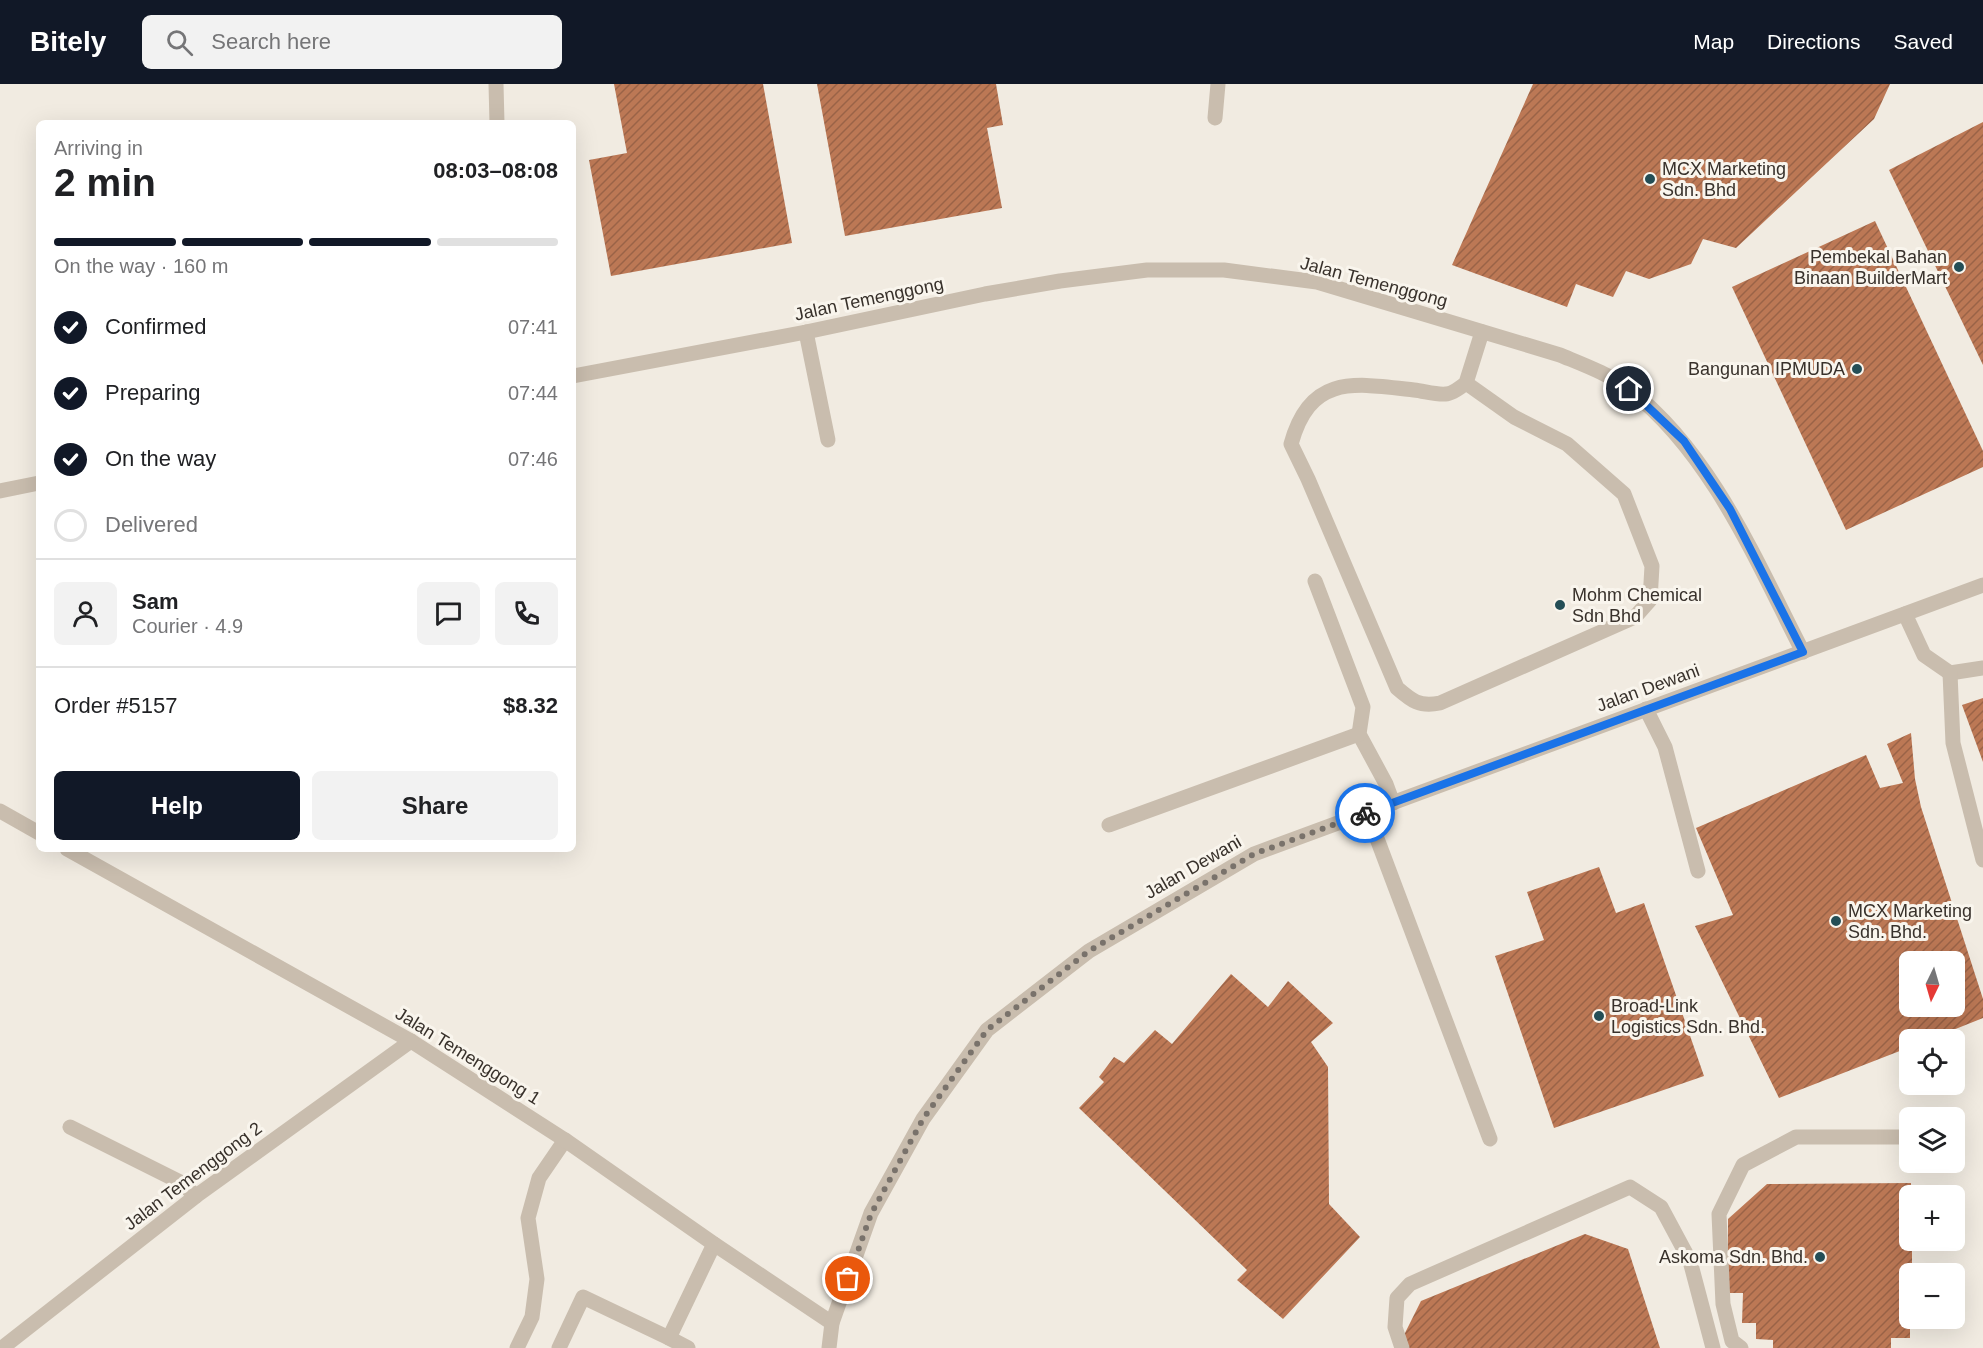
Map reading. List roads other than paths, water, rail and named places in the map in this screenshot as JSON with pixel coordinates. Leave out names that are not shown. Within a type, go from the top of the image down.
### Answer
[{"type":"street","points":[[496,84],[497,120]]},
{"type":"street","points":[[1215,118],[1218,84]]},
{"type":"street","name":"Jalan Temenggong","points":[[576,375],[806,332],[974,296],[1060,281],[1147,270],[1213,270],[1317,282],[1560,356],[1597,370],[1629,389],[1684,441],[1730,509],[1803,652]]},
{"type":"street","points":[[806,332],[828,440]]},
{"type":"street","points":[[1466,383],[1514,417],[1567,444],[1624,494],[1652,566],[1650,600],[1635,617],[1440,703],[1426,706],[1411,700],[1397,688],[1291,444],[1296,426],[1305,411],[1324,392],[1352,384],[1447,394],[1466,383],[1482,332]]},
{"type":"street","points":[[0,491],[36,484]]},
{"type":"street","points":[[1316,581],[1363,707],[1359,734],[1386,784],[1393,803]]},
{"type":"street","name":"Jalan Dewani","points":[[829,1348],[832,1323],[871,1214],[923,1119],[987,1030],[1089,951],[1254,854],[1983,585]]},
{"type":"street","points":[[1905,614],[1924,655],[1950,673],[1983,668]]},
{"type":"street","points":[[1950,673],[1953,743],[1983,860]]},
{"type":"street","points":[[1646,709],[1665,747],[1698,871]]},
{"type":"street","points":[[1109,825],[1359,734]]},
{"type":"street","points":[[0,811],[36,831]]},
{"type":"street","points":[[1367,812],[1490,1139]]},
{"type":"street","name":"Jalan Temenggong 1","points":[[73,852],[411,1041],[565,1140],[832,1323]]},
{"type":"street","name":"Jalan Temenggong 2","points":[[2,1348],[196,1196],[411,1041]]},
{"type":"street","points":[[70,1127],[180,1182],[196,1196]]},
{"type":"street","points":[[1741,1348],[1732,1341],[1723,1304],[1719,1214],[1743,1165],[1796,1137],[1899,1137]]},
{"type":"street","points":[[517,1348],[532,1317],[537,1279],[528,1218],[539,1178],[565,1140]]},
{"type":"street","points":[[1402,1348],[1395,1327],[1397,1298],[1410,1284],[1630,1186],[1661,1207],[1690,1261],[1713,1348]]},
{"type":"street","points":[[669,1338],[714,1244]]},
{"type":"street","points":[[559,1348],[584,1297],[688,1348]]},
{"type":"place","name":"MCX Marketing Sdn. Bhd","points":[[1650,179]]},
{"type":"place","name":"Pembekal Bahan Binaan BuilderMart","points":[[1959,267]]},
{"type":"place","name":"Bangunan IPMUDA","points":[[1857,369]]},
{"type":"place","name":"Mohm Chemical Sdn Bhd","points":[[1560,605]]},
{"type":"place","name":"MCX Marketing Sdn. Bhd.","points":[[1836,921]]},
{"type":"place","name":"Broad-Link Logistics Sdn. Bhd.","points":[[1599,1016]]},
{"type":"place","name":"Askoma Sdn. Bhd.","points":[[1820,1257]]}]
